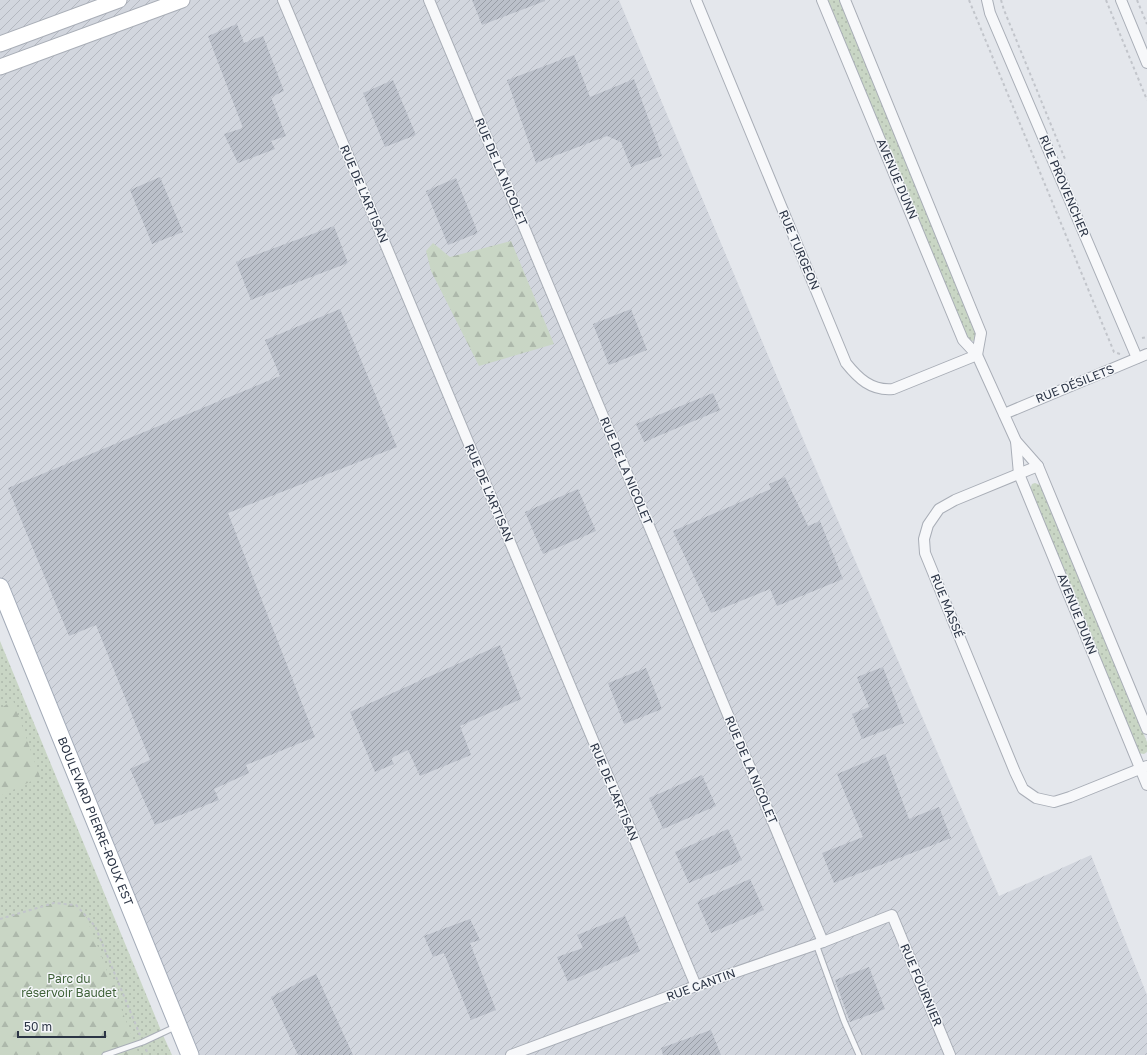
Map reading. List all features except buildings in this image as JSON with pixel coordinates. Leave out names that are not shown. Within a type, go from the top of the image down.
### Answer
[{"type":"main road","points":[[0,44],[119,0]]},
{"type":"main road","points":[[0,67],[182,0]]},
{"type":"main road","name":"BOULEVARD PIERRE-ROUX EST","points":[[0,587],[190,1055]]},
{"type":"street","name":"RUE DE L'ARTISAN","points":[[283,0],[696,986]]},
{"type":"street","name":"RUE DE LA NICOLET","points":[[429,0],[819,943]]},
{"type":"street","name":"RUE TURGEON","points":[[696,0],[846,363],[857,377],[876,388],[886,390],[893,389],[977,355]]},
{"type":"street","name":"AVENUE DUNN","points":[[822,0],[963,340],[977,355],[1016,441],[1038,466],[1147,729]]},
{"type":"street","name":"AVENUE DUNN","points":[[845,0],[982,333],[977,355]]},
{"type":"street","name":"RUE PROVENCHER","points":[[983,0],[1137,358]]},
{"type":"street","name":"RUE PROVENCHER","points":[[987,0],[990,14]]},
{"type":"street","points":[[1121,0],[1147,63]]},
{"type":"street","name":"RUE DÉSILETS","points":[[1004,414],[1147,354]]},
{"type":"street","name":"AVENUE DUNN","points":[[1016,441],[1019,474],[1144,768],[1147,785]]},
{"type":"street","name":"RUE MASSÉ","points":[[1038,466],[955,500],[938,509],[928,525],[924,538],[925,553],[1015,772],[1023,788],[1036,798],[1054,802],[1144,768]]},
{"type":"street","name":"RUE CANTIN","points":[[511,1055],[892,915]]},
{"type":"street","name":"RUE FOURNIER","points":[[892,915],[950,1055]]},
{"type":"lane","points":[[819,943],[844,1021],[859,1055]]},
{"type":"lane","points":[[105,1055],[143,1042],[178,1026]]},
{"type":"path","points":[[1106,0],[1147,100]]},
{"type":"path","points":[[1137,0],[1147,24]]},
{"type":"path","points":[[1142,338],[1147,337]]},
{"type":"path","points":[[0,918],[54,903],[76,905],[95,926],[148,1055]]},
{"type":"shaded area","points":[[0,0],[619,0],[806,446],[999,896],[1091,855],[1147,995],[1147,1055],[190,1055],[0,587]]},
{"type":"green space","points":[[828,0],[840,0],[979,335],[973,341],[968,340]]},
{"type":"green space","points":[[511,241],[554,344],[479,366],[431,271],[426,251],[433,243],[450,257]]},
{"type":"green space","points":[[1035,483],[1040,485],[1147,742],[1147,752],[1144,754],[1138,753],[1030,489],[1032,484]]},
{"type":"green space","name":"Parc du réservoir Baudet","points":[[0,641],[162,1033],[172,1055],[0,1055]]},
{"type":"green space","points":[[13,700],[40,777],[0,796],[0,709]]},
{"type":"green space","points":[[54,903],[76,905],[86,916],[139,1055],[0,1055],[0,919]]}]
